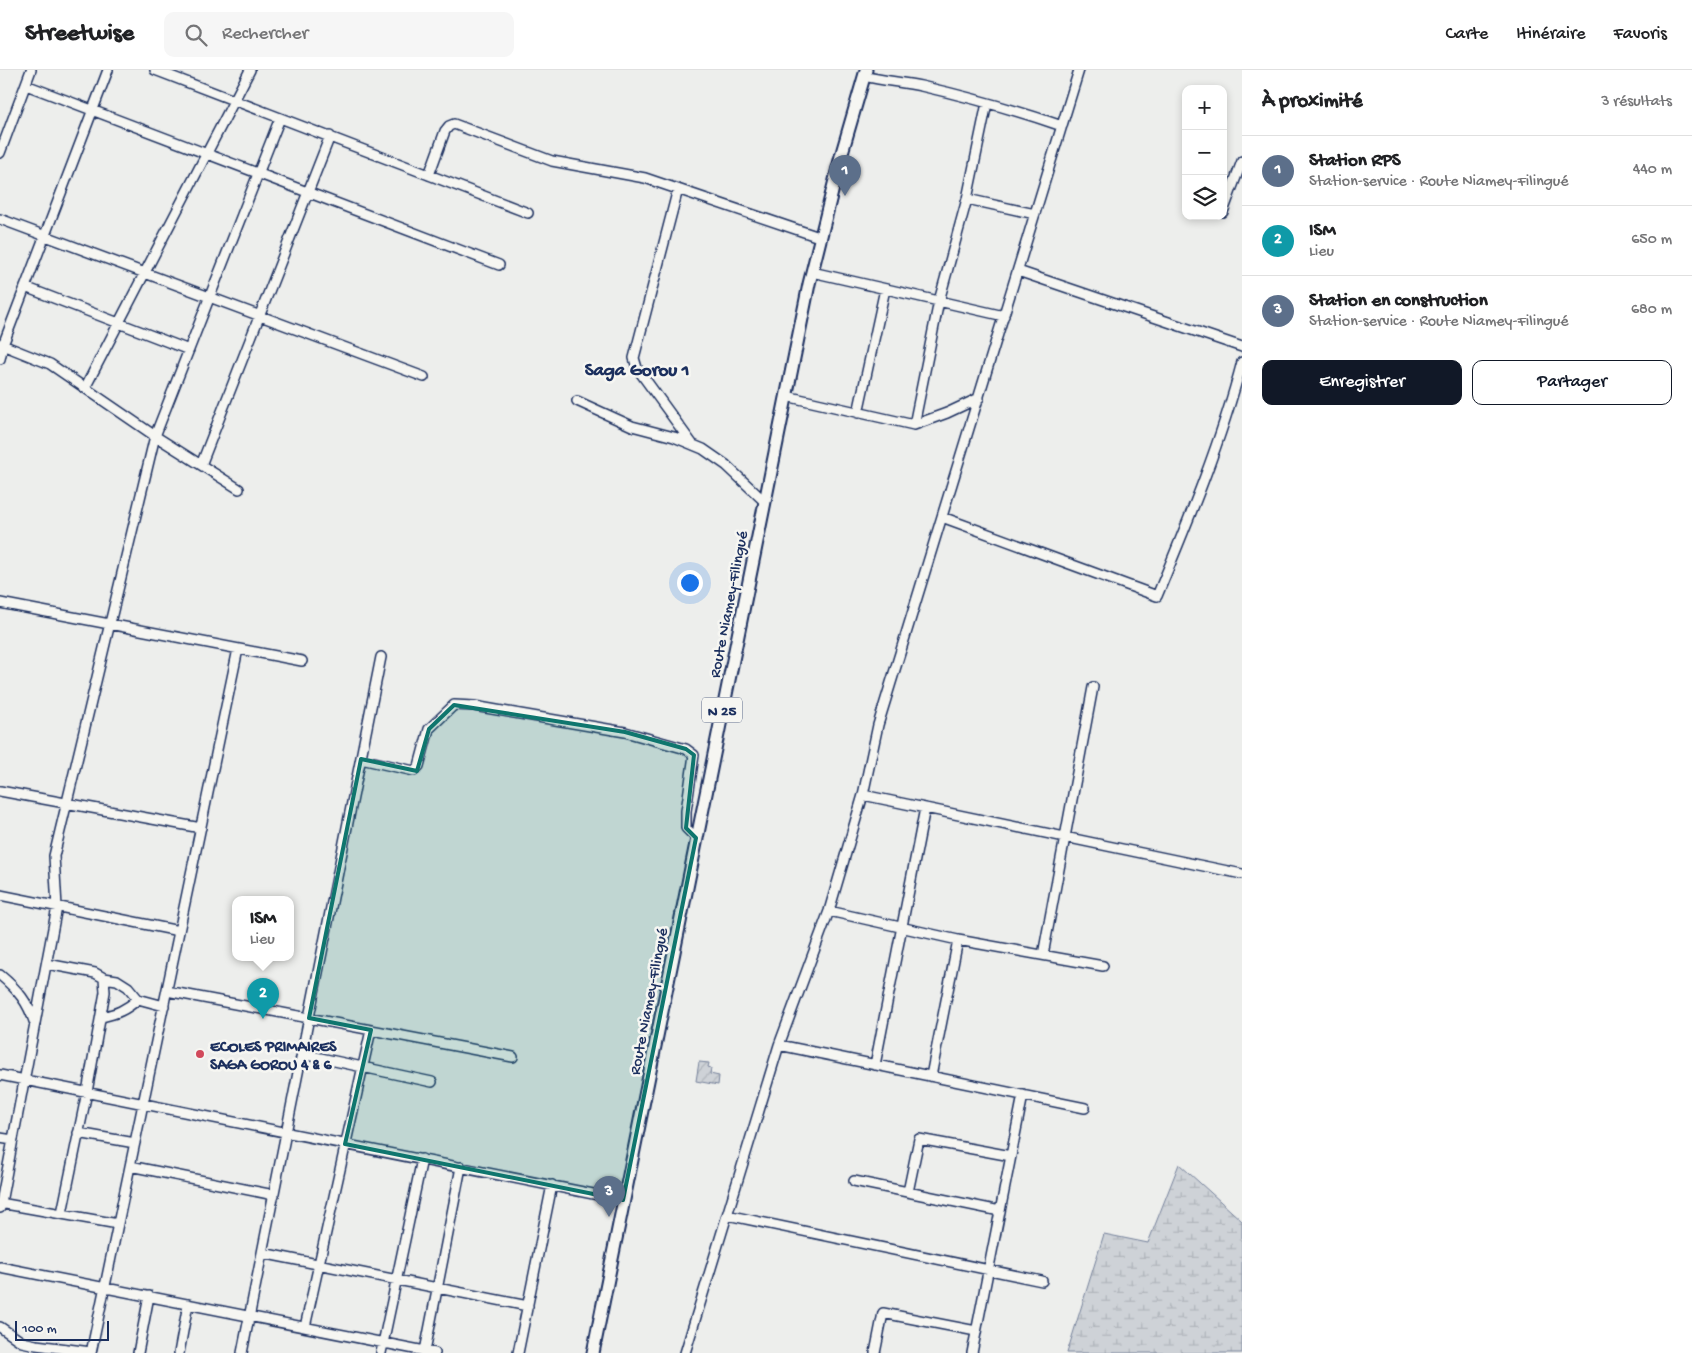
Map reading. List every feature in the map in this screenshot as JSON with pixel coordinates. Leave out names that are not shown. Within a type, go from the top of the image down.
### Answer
[{"type":"main road","name":"Route Niamey-Filingué","points":[[593,1353],[764,501],[812,272],[865,73]]},
{"type":"street","points":[[0,153],[31,70]]},
{"type":"street","points":[[0,359],[1,345],[108,70]]},
{"type":"street","points":[[155,70],[528,213]]},
{"type":"street","points":[[85,388],[250,70]]},
{"type":"street","points":[[684,1353],[779,1045],[829,912],[863,795],[878,725],[1080,70]]},
{"type":"street","points":[[865,73],[885,81],[918,85],[987,103],[1062,126]]},
{"type":"street","points":[[26,85],[500,265]]},
{"type":"street","points":[[914,425],[939,301],[967,199],[987,103]]},
{"type":"street","points":[[118,1224],[62,1213],[0,1205],[57,907],[54,856],[155,436],[280,118]]},
{"type":"street","points":[[429,174],[445,131],[454,124],[552,160],[645,178],[820,237]]},
{"type":"street","points":[[201,465],[330,136]]},
{"type":"street","points":[[1227,203],[1242,161]]},
{"type":"street","points":[[678,189],[634,358],[637,368],[693,445]]},
{"type":"street","points":[[967,199],[1035,214]]},
{"type":"street","points":[[0,219],[424,376]]},
{"type":"street","points":[[1018,270],[1242,347]]},
{"type":"street","points":[[812,272],[1004,316]]},
{"type":"street","points":[[25,287],[189,350]]},
{"type":"street","points":[[858,413],[885,289]]},
{"type":"street","points":[[1,345],[50,364],[155,436],[239,489]]},
{"type":"street","points":[[942,516],[1157,596],[1191,514],[1227,416],[1242,362]]},
{"type":"street","points":[[786,396],[914,425],[947,413],[978,398]]},
{"type":"street","points":[[577,401],[632,426],[674,437],[703,449],[726,465],[764,501]]},
{"type":"street","points":[[0,603],[302,661]]},
{"type":"street","points":[[0,1327],[35,1349],[91,1352],[238,649]]},
{"type":"street","points":[[242,1353],[381,657]]},
{"type":"street","points":[[1042,955],[1093,687]]},
{"type":"street","points":[[360,759],[414,771],[419,766],[429,729],[454,705],[474,706],[625,732],[686,749],[694,755],[686,828],[696,838]]},
{"type":"street","points":[[0,791],[200,828]]},
{"type":"street","points":[[863,795],[1242,874]]},
{"type":"street","points":[[875,1065],[925,808]]},
{"type":"street","points":[[0,895],[179,931]]},
{"type":"street","points":[[829,912],[958,940],[1103,966]]},
{"type":"street","points":[[931,1076],[958,940]]},
{"type":"street","points":[[47,964],[117,980],[138,999],[164,1006]]},
{"type":"street","points":[[0,975],[14,987],[29,1007],[36,1024]]},
{"type":"street","points":[[62,1213],[106,992],[104,978]]},
{"type":"street","points":[[167,991],[513,1057]]},
{"type":"street","points":[[101,1017],[115,1014],[128,1008],[138,999]]},
{"type":"street","points":[[305,1327],[371,1030]]},
{"type":"street","points":[[779,1045],[1085,1108]]},
{"type":"street","points":[[302,1054],[432,1082]]},
{"type":"street","points":[[0,1075],[623,1200]]},
{"type":"street","points":[[972,1353],[1023,1095]]},
{"type":"street","points":[[78,1133],[135,1143]]},
{"type":"street","points":[[0,1138],[13,1140]]},
{"type":"street","points":[[908,1192],[919,1139],[1011,1156]]},
{"type":"street","points":[[381,1353],[422,1159]]},
{"type":"street","points":[[130,1166],[274,1195]]},
{"type":"street","points":[[425,1351],[461,1167]]},
{"type":"street","points":[[854,1182],[1000,1211]]},
{"type":"street","points":[[518,1353],[552,1185]]},
{"type":"street","points":[[727,1215],[1042,1281]]},
{"type":"street","points":[[262,1253],[528,1306]]},
{"type":"street","points":[[0,1267],[435,1353]]},
{"type":"street","points":[[138,1353],[149,1296]]},
{"type":"street","points":[[179,1353],[188,1304]]},
{"type":"street","points":[[875,1353],[883,1314],[976,1331]]},
{"type":"highlighted area","points":[[454,705],[625,732],[686,749],[694,755],[686,828],[696,838],[623,1200],[345,1144],[371,1030],[309,1018],[361,759],[417,771],[429,729]]},
{"type":"green space","points":[[699,1062],[709,1063],[708,1067],[711,1068],[710,1074],[719,1076],[718,1085],[696,1081]]},
{"type":"green space","points":[[1179,1164],[1242,1221],[1242,1353],[1067,1353],[1104,1234],[1148,1243]]},
{"type":"place","name":"Station RPS","points":[[845,196]]},
{"type":"place","name":"ISM","points":[[263,1019]]},
{"type":"place","name":"ECOLES PRIMAIRES SAGA GOROU 4 & 6","points":[[200,1054]]},
{"type":"place","name":"Station en construction","points":[[609,1217]]},
{"type":"district","name":"Saga Gorou 1","points":[[637,368]]}]
